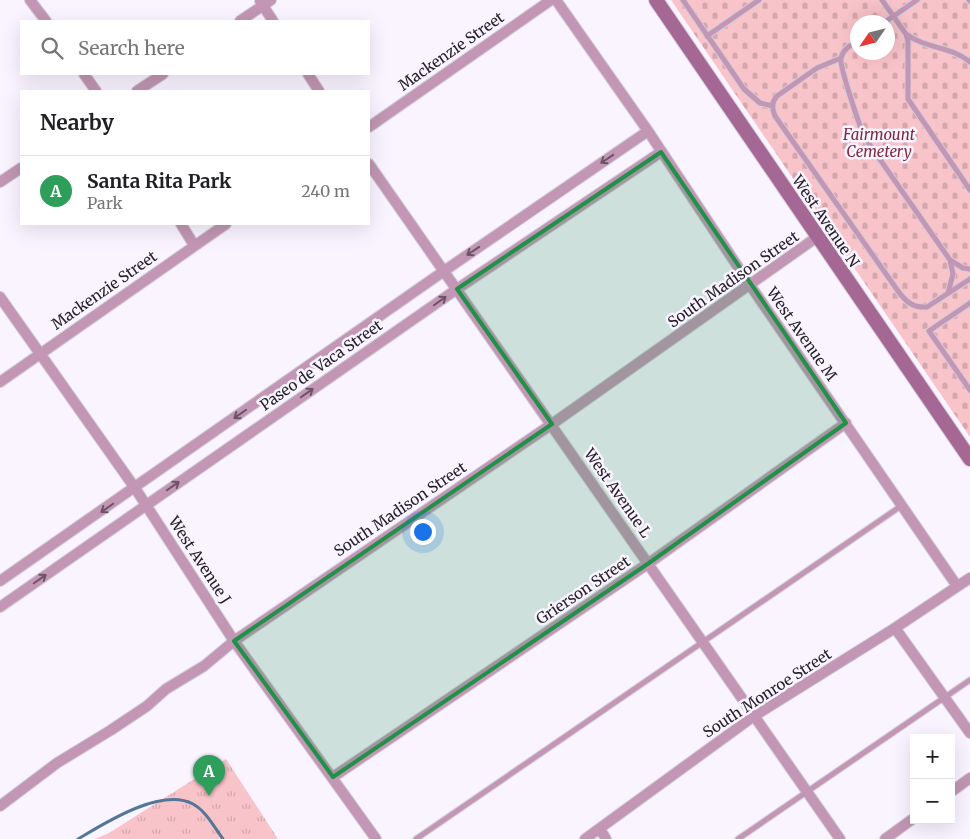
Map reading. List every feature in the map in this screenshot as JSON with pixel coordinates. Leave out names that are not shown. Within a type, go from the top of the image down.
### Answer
[{"type":"main road","name":"West Avenue N","points":[[656,0],[970,460]]},
{"type":"street","points":[[30,0],[45,20]]},
{"type":"street","name":"Mackenzie Street","points":[[370,127],[551,0]]},
{"type":"street","name":"West Avenue M","points":[[556,0],[648,131],[750,286],[957,586]]},
{"type":"street","points":[[241,20],[264,2],[273,20]]},
{"type":"street","points":[[85,75],[95,90]]},
{"type":"street","points":[[138,90],[161,75]]},
{"type":"street","points":[[309,75],[318,90]]},
{"type":"street","name":"Paseo de Vaca Street","points":[[0,581],[648,131]]},
{"type":"street","name":"Paseo de Vaca Street","points":[[0,607],[457,289],[661,152]]},
{"type":"street","name":"West Avenue L","points":[[370,165],[840,839]]},
{"type":"street","points":[[0,182],[20,169]]},
{"type":"street","points":[[182,225],[194,245]]},
{"type":"street","name":"Mackenzie Street","points":[[0,382],[224,225]]},
{"type":"street","name":"South Madison Street","points":[[0,806],[57,762],[148,706],[166,689],[204,666],[234,640],[552,424],[818,237]]},
{"type":"street","name":"West Avenue J","points":[[0,297],[38,354],[135,488],[234,640],[376,839]]},
{"type":"street","name":"Grierson Street","points":[[333,777],[649,563],[846,423]]},
{"type":"street","name":"South Monroe Street","points":[[586,839],[754,716],[895,628],[970,578]]},
{"type":"street","points":[[895,628],[970,733]]},
{"type":"street","points":[[955,789],[970,778]]},
{"type":"street","points":[[885,839],[910,821]]},
{"type":"street","points":[[600,829],[606,839]]},
{"type":"lane","points":[[683,0],[744,90],[760,104],[773,106]]},
{"type":"lane","points":[[707,36],[759,0]]},
{"type":"lane","points":[[882,0],[893,15]]},
{"type":"lane","points":[[895,15],[918,0]]},
{"type":"lane","points":[[895,18],[906,34],[909,52],[906,90],[908,99],[970,190]]},
{"type":"lane","points":[[906,34],[923,44],[956,52],[970,62]]},
{"type":"lane","points":[[850,46],[840,58],[828,62],[777,96],[773,101],[775,116],[903,298],[920,308],[927,307],[970,279]]},
{"type":"lane","points":[[840,58],[856,119],[865,138],[950,260],[953,274],[947,295]]},
{"type":"lane","points":[[950,260],[970,269]]},
{"type":"lane","points":[[970,303],[929,331],[970,390]]},
{"type":"lane","points":[[416,839],[902,505]]},
{"type":"lane","points":[[738,839],[970,680]]},
{"type":"highlighted area","points":[[661,152],[846,423],[649,563],[333,777],[234,641],[552,424],[457,289]]},
{"type":"green space","name":"Fairmount Cemetery","points":[[671,0],[970,0],[970,437]]},
{"type":"green space","points":[[226,759],[278,839],[95,839],[109,833]]},
{"type":"waterway","points":[[78,839],[118,816],[150,803],[165,800],[180,800],[198,807],[223,839]]},
{"type":"place","name":"Santa Rita Park","points":[[209,796]]}]
